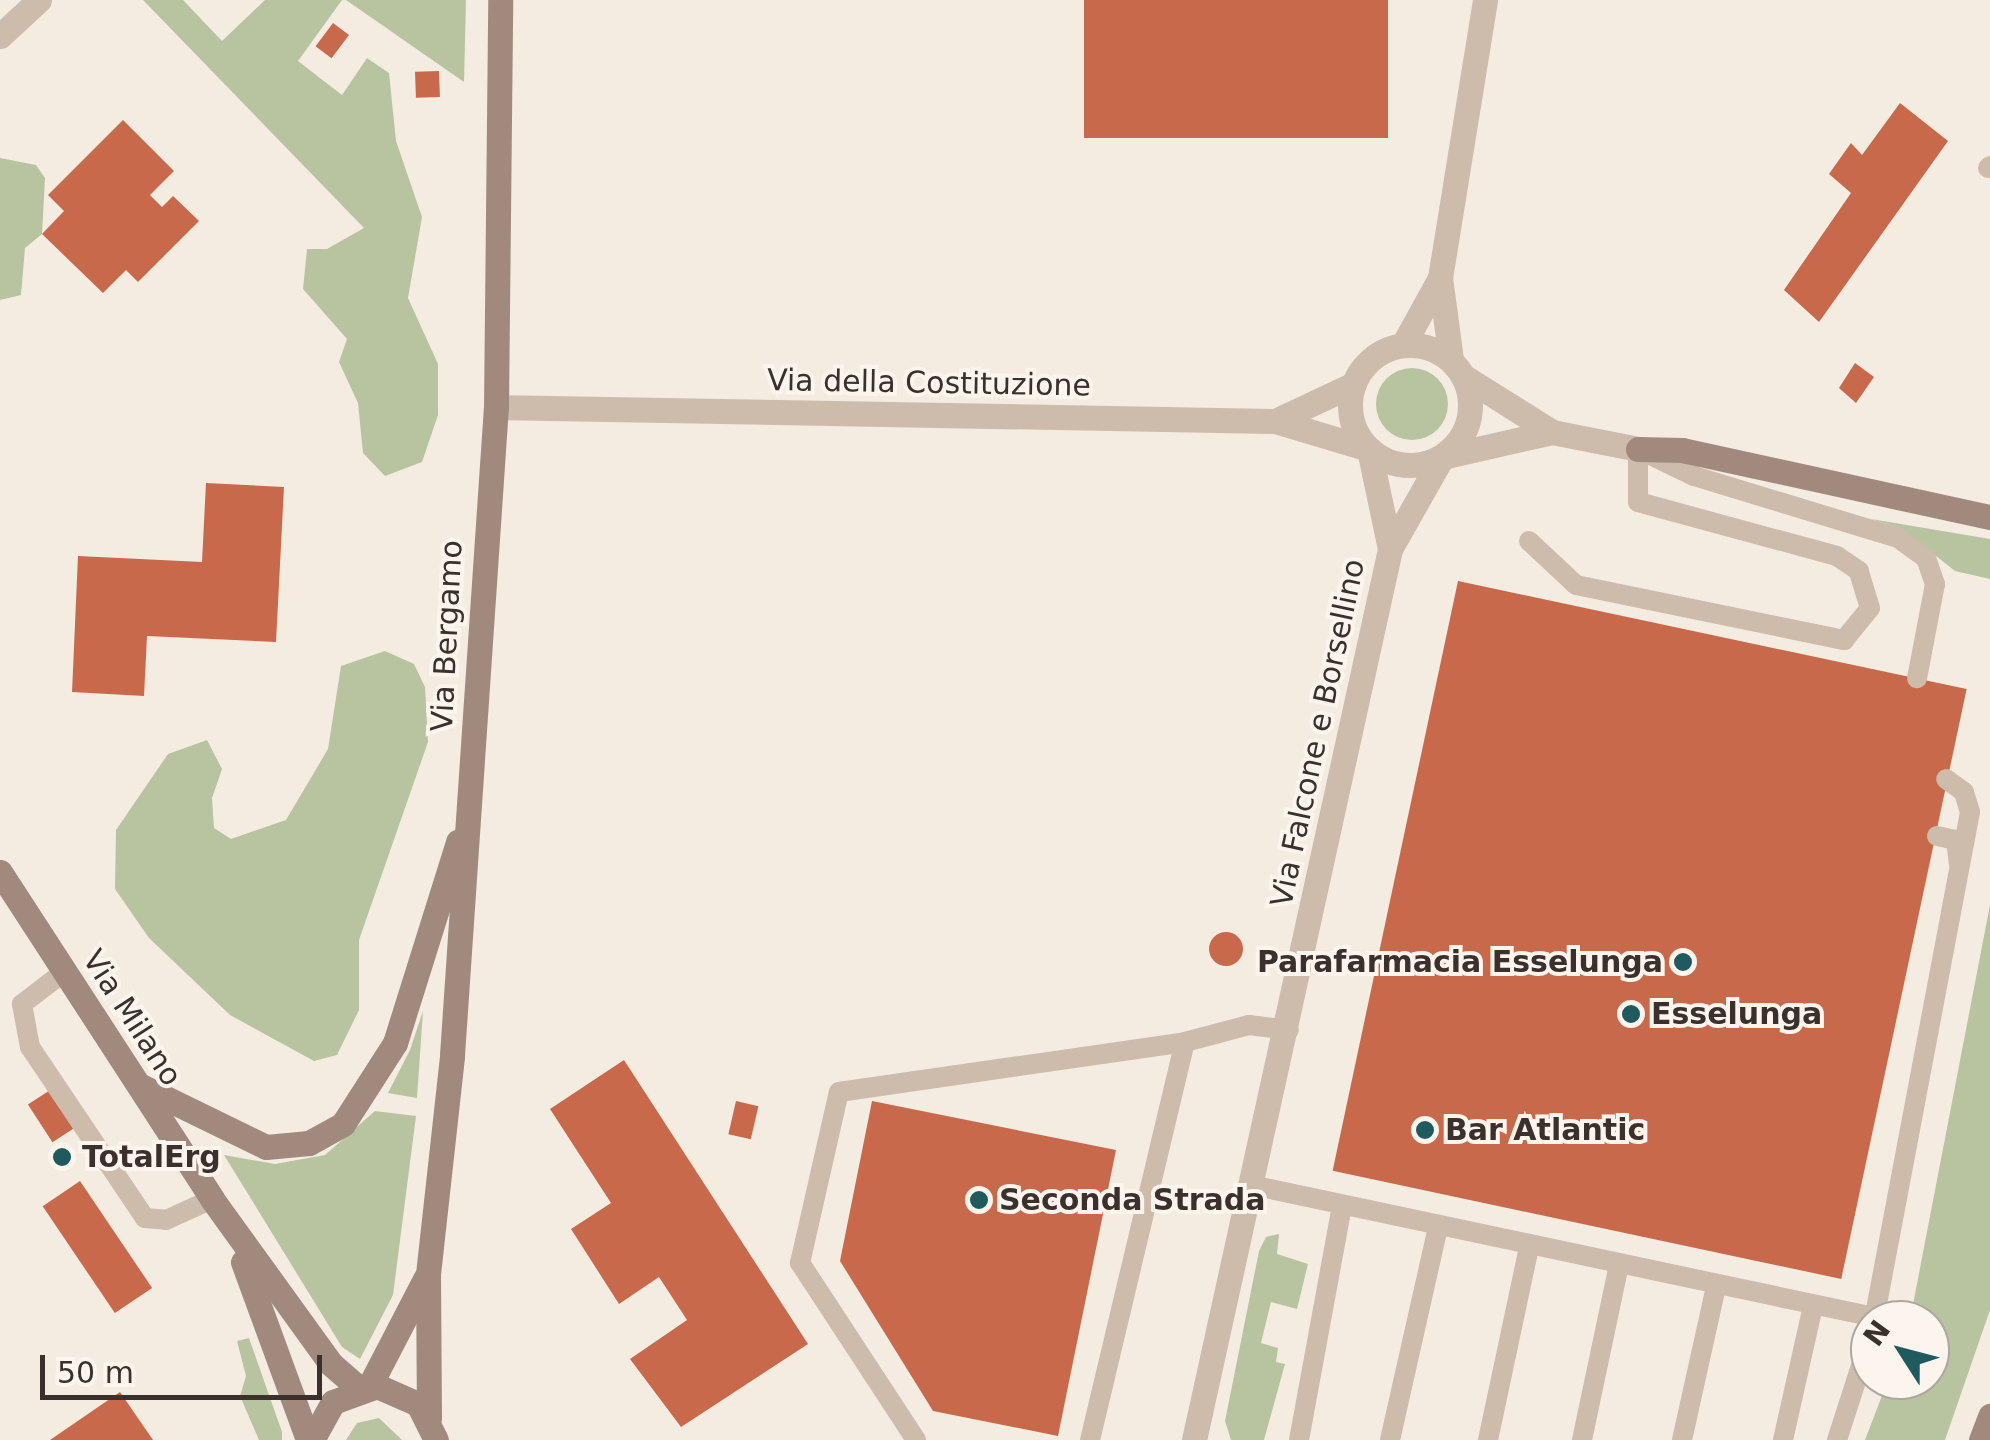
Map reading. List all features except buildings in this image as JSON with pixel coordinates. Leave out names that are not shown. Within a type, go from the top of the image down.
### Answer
[{"type":"street","points":[[0,36],[39,0]]},
{"type":"street","name":"Via Bergamo","points":[[435,1433],[428,1274],[471,799],[496,407],[500,0]]},
{"type":"street","points":[[1368,449],[1351,418],[1354,384],[1373,357],[1404,345],[1440,278],[1485,0]]},
{"type":"street","points":[[1390,550],[1470,412],[1457,368],[1440,278]]},
{"type":"street","points":[[1404,345],[1457,368],[1552,432]]},
{"type":"street","name":"Via della Costituzione","points":[[496,407],[1275,421],[1354,384]]},
{"type":"street","points":[[1275,421],[1368,449],[1404,465],[1552,432],[1745,464],[1990,517]]},
{"type":"street","name":"Via Falcone e Borsellino","points":[[1194,1440],[1256,1186],[1390,550],[1368,449]]},
{"type":"street","points":[[134,1081],[266,1147],[309,1143],[343,1124],[394,1042],[471,799]]},
{"type":"street","name":"Via Milano","points":[[0,872],[212,1199],[331,1364],[364,1388]]},
{"type":"street","name":"Via Milano","points":[[212,1199],[259,1295],[310,1440]]},
{"type":"street","name":"Via Bergamo","points":[[364,1388],[428,1274]]},
{"type":"street","points":[[310,1440],[327,1407],[364,1388],[406,1395],[435,1433]]},
{"type":"street","points":[[1981,1440],[1990,1416]]},
{"type":"lane","points":[[1528,540],[1576,586],[1844,640],[1860,629],[1870,608],[1859,571],[1837,556],[1638,502],[1638,448],[1799,510],[1898,538],[1926,558],[1935,584],[1917,678]]},
{"type":"lane","points":[[1745,464],[1799,510]]},
{"type":"lane","points":[[1878,1300],[1970,812],[1964,792],[1946,779]]},
{"type":"lane","points":[[1936,836],[1956,840],[1961,874]]},
{"type":"lane","points":[[64,972],[22,1004],[30,1048],[145,1218],[166,1220],[212,1199]]},
{"type":"lane","points":[[916,1440],[800,1263],[839,1092],[1184,1042],[1249,1025],[1289,1030]]},
{"type":"lane","points":[[1090,1440],[1184,1042]]},
{"type":"lane","points":[[1256,1186],[1716,1288],[1812,1302],[1850,1321]]},
{"type":"lane","points":[[1299,1440],[1342,1206]]},
{"type":"lane","points":[[1390,1440],[1438,1227]]},
{"type":"lane","points":[[1488,1440],[1530,1247]]},
{"type":"lane","points":[[1582,1440],[1618,1264]]},
{"type":"lane","points":[[1682,1440],[1716,1288]]},
{"type":"lane","points":[[1783,1440],[1812,1302]]},
{"type":"lane","points":[[1837,1440],[1850,1400]]},
{"type":"green space","points":[[143,0],[183,0],[222,41],[265,0],[342,0],[298,61],[342,95],[367,58],[389,73],[396,141],[422,217],[408,298],[438,364],[438,415],[422,462],[385,476],[363,453],[358,403],[339,362],[347,339],[303,289],[307,249],[327,249],[364,228]]},
{"type":"green space","points":[[346,0],[466,0],[464,82]]},
{"type":"green space","points":[[0,158],[36,165],[45,178],[42,234],[25,248],[21,295],[0,300]]},
{"type":"green space","points":[[1412,368],[1437,379],[1448,404],[1437,429],[1412,440],[1387,429],[1376,404],[1387,379]]},
{"type":"green space","points":[[1871,519],[1990,539],[1990,579],[1955,571],[1902,529]]},
{"type":"green space","points":[[385,651],[414,664],[425,687],[428,742],[359,940],[359,1010],[337,1055],[314,1061],[230,1015],[149,938],[115,889],[116,830],[168,754],[207,740],[222,769],[212,798],[214,828],[231,839],[286,820],[328,749],[341,666]]},
{"type":"green space","points":[[1990,905],[1990,1310],[1945,1440],[1865,1440],[1880,1400],[1950,1400],[1950,1300],[1914,1300]]},
{"type":"green space","points":[[423,1011],[417,1098],[388,1093],[410,1050]]},
{"type":"green space","points":[[375,1111],[416,1116],[393,1295],[360,1359],[342,1347],[224,1155],[275,1164],[325,1155]]},
{"type":"green space","points":[[1279,1234],[1277,1254],[1308,1264],[1297,1309],[1271,1302],[1261,1343],[1278,1348],[1276,1362],[1285,1364],[1264,1440],[1231,1440],[1225,1421],[1259,1251],[1266,1237]]},
{"type":"green space","points":[[249,1338],[282,1440],[259,1440],[240,1396],[246,1376],[237,1341]]},
{"type":"green space","points":[[379,1418],[402,1440],[346,1440],[357,1423]]},
{"type":"place","name":"Parafarmacia Esselunga","points":[[1683,962]]},
{"type":"place","name":"Esselunga","points":[[1631,1014]]},
{"type":"place","name":"Bar Atlantic","points":[[1425,1130]]},
{"type":"place","name":"TotalErg","points":[[62,1157]]},
{"type":"place","name":"Seconda Strada","points":[[979,1200]]}]
